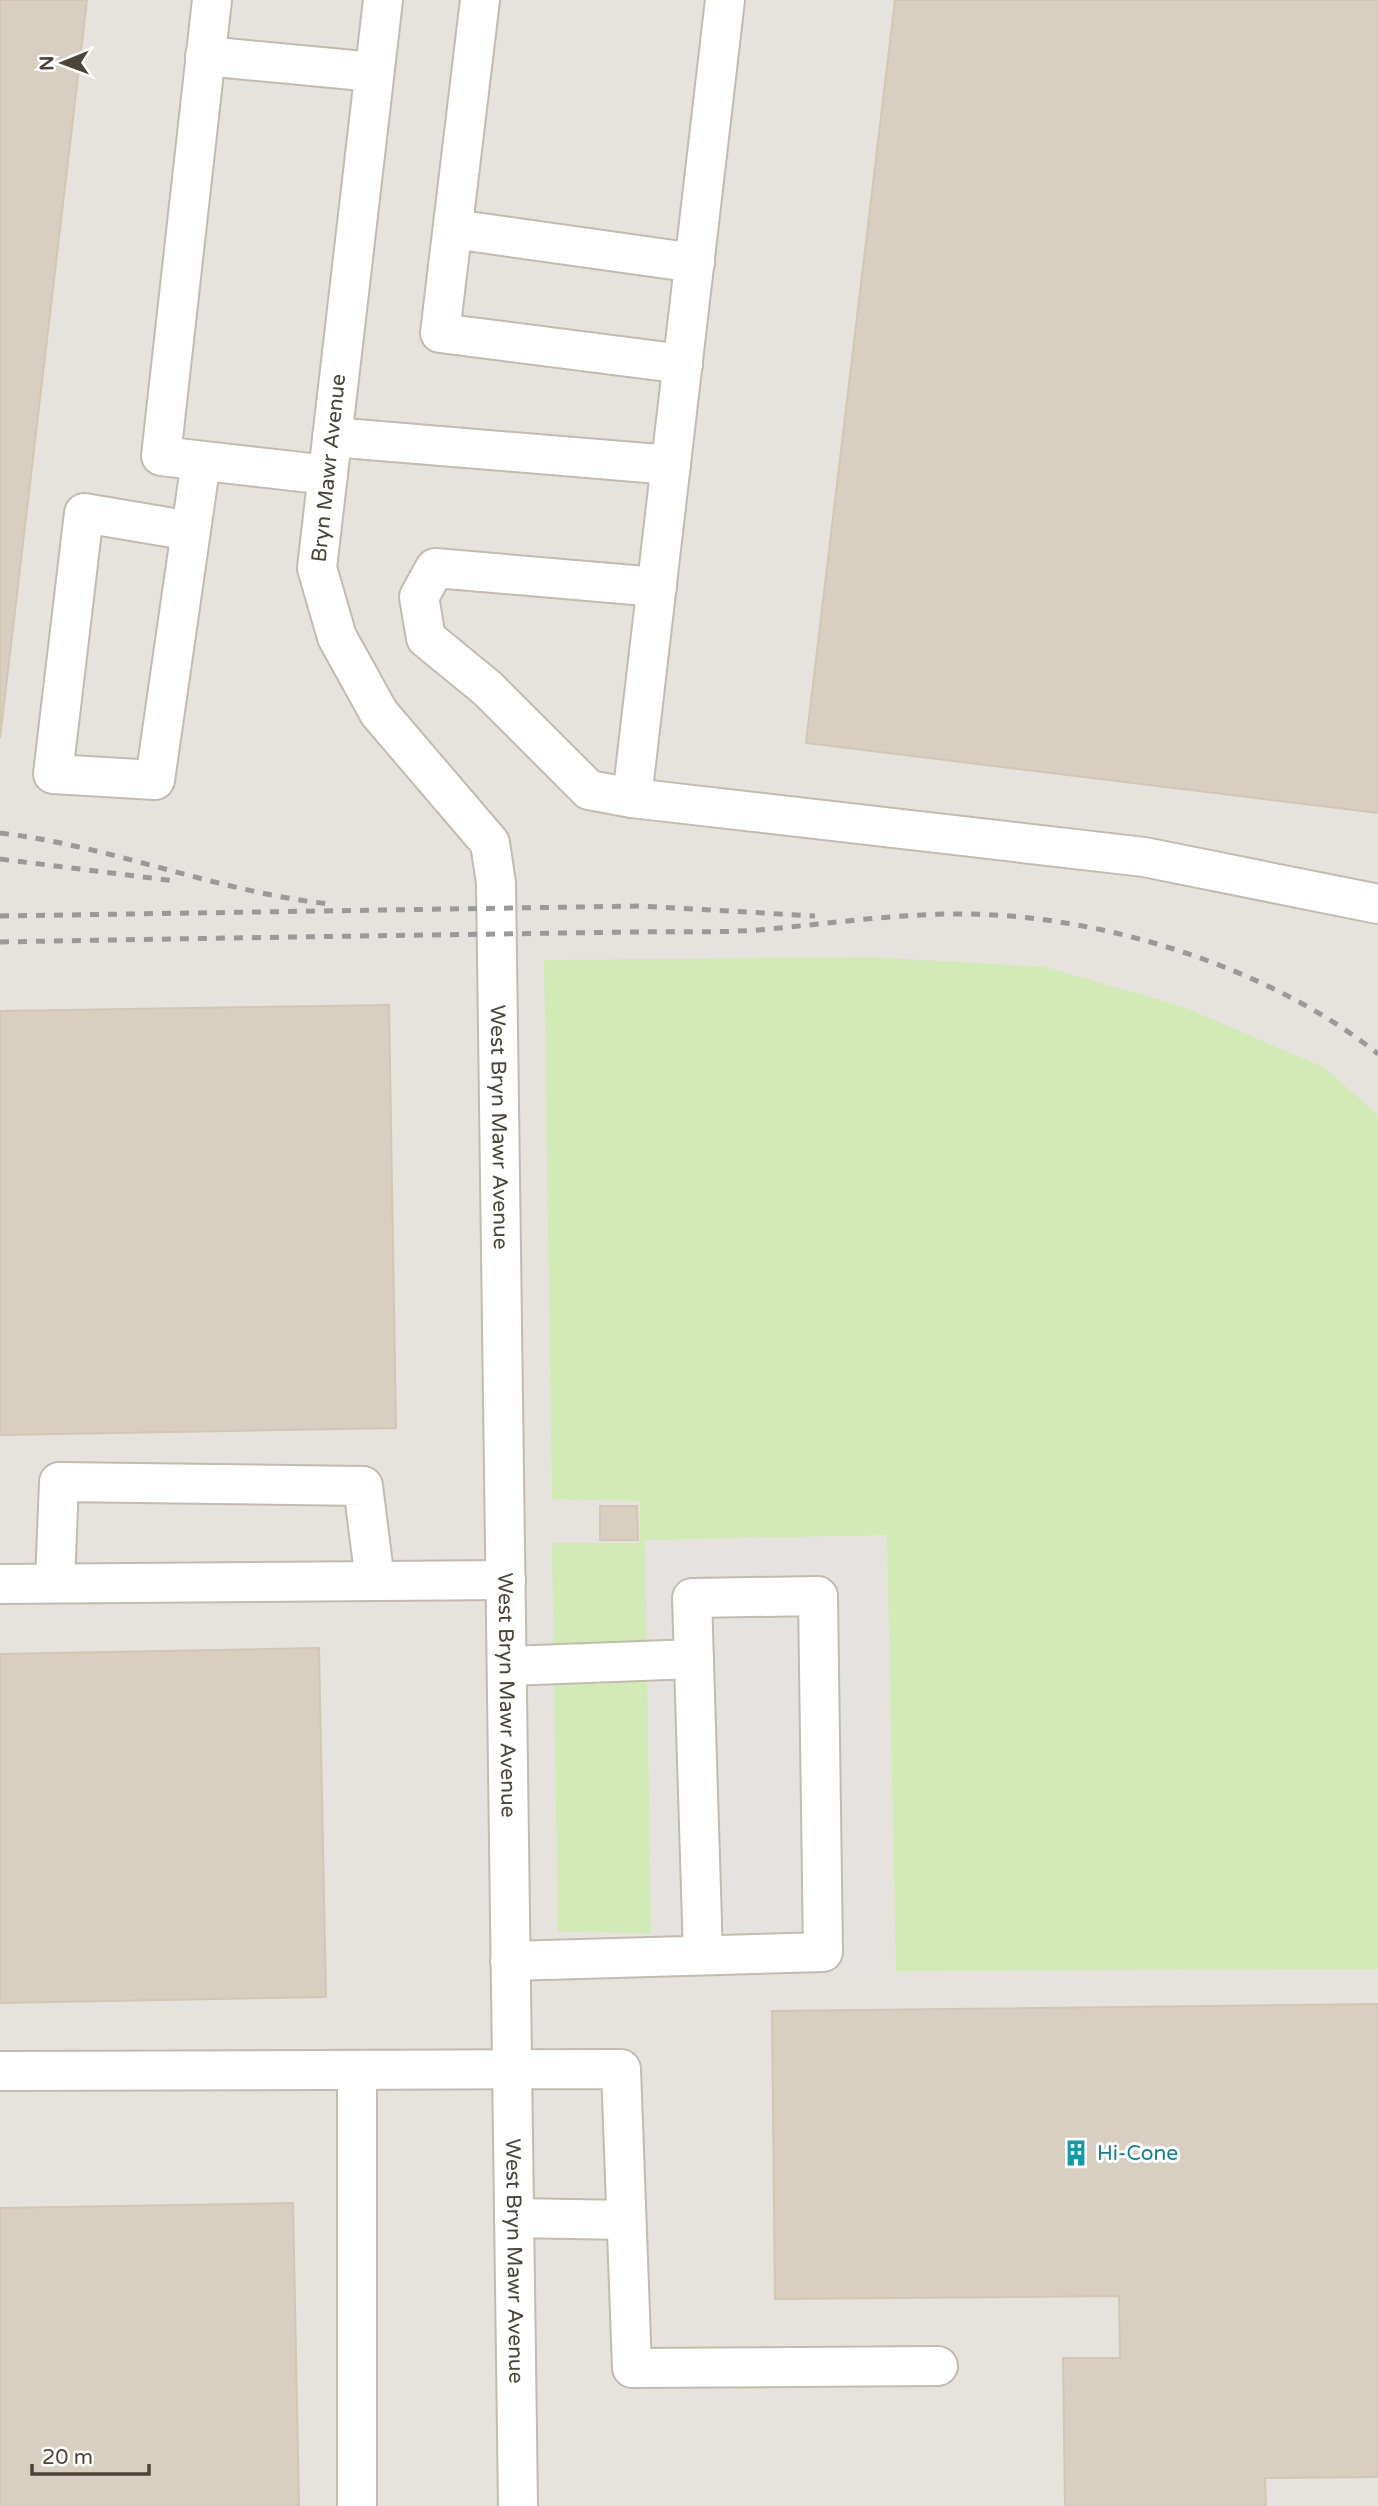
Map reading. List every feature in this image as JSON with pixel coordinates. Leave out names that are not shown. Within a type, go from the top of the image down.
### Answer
[{"type":"street","points":[[212,0],[160,456],[328,475]]},
{"type":"street","name":"Bryn Mawr Avenue","points":[[383,0],[317,568],[337,637],[379,713],[490,843],[496,883]]},
{"type":"street","points":[[480,0],[440,333],[683,364]]},
{"type":"street","points":[[632,798],[725,0]]},
{"type":"street","points":[[205,56],[374,72]]},
{"type":"street","points":[[453,229],[695,263]]},
{"type":"street","points":[[332,437],[671,465]]},
{"type":"street","points":[[191,531],[84,513],[53,775],[155,780],[191,531],[201,461]]},
{"type":"street","points":[[657,587],[435,568],[419,597],[426,638],[487,688],[589,790],[632,798],[1144,856],[1378,904]]},
{"type":"street","name":"West Bryn Mawr Avenue","points":[[496,883],[517,2506]]},
{"type":"street","points":[[55,1583],[58,1482],[363,1486],[375,1581]]},
{"type":"street","points":[[0,1584],[506,1580]]},
{"type":"street","points":[[510,1961],[823,1952],[818,1596],[692,1598],[704,1955]]},
{"type":"street","points":[[506,1666],[694,1659]]},
{"type":"street","points":[[0,2070],[621,2069],[632,2368],[938,2366]]},
{"type":"street","points":[[357,2071],[357,2506]]},
{"type":"street","points":[[514,2218],[626,2220]]},
{"type":"shaded area","points":[[0,0],[1378,0],[1378,2506],[0,2506]]},
{"type":"shaded area","points":[[877,1545],[883,1971],[655,1974],[650,1548]]},
{"type":"green space","points":[[870,957],[1046,967],[1184,1007],[1325,1068],[1378,1115],[1378,1969],[896,1971],[887,1535],[645,1540],[651,1933],[558,1932],[552,1543],[640,1543],[640,1501],[552,1499],[544,960]]},
{"type":"building","points":[[0,0],[87,0],[0,738]]},
{"type":"building","points":[[895,0],[1378,0],[1378,813],[806,743]]},
{"type":"building","points":[[389,1005],[396,1428],[0,1435],[0,1011]]},
{"type":"building","points":[[600,1506],[637,1506],[638,1540],[600,1540]]},
{"type":"building","points":[[319,1648],[326,1997],[0,2003],[0,1654]]},
{"type":"building","name":"Hi-Cone","points":[[1378,2004],[1378,2477],[1265,2478],[1266,2506],[1065,2506],[1063,2358],[1120,2358],[1119,2296],[775,2299],[772,2011]]},
{"type":"building","points":[[293,2203],[299,2506],[0,2506],[0,2208]]},
{"type":"railway","points":[[0,833],[83,848],[247,890],[330,904]]},
{"type":"railway","points":[[0,859],[175,881]]},
{"type":"railway","points":[[0,916],[641,906],[815,916]]},
{"type":"railway","points":[[0,942],[728,931],[916,915],[1021,917],[1130,936],[1237,972],[1288,996],[1335,1023],[1378,1054]]},
{"type":"place","name":"Hi-Cone","points":[[1076,2153]]}]
